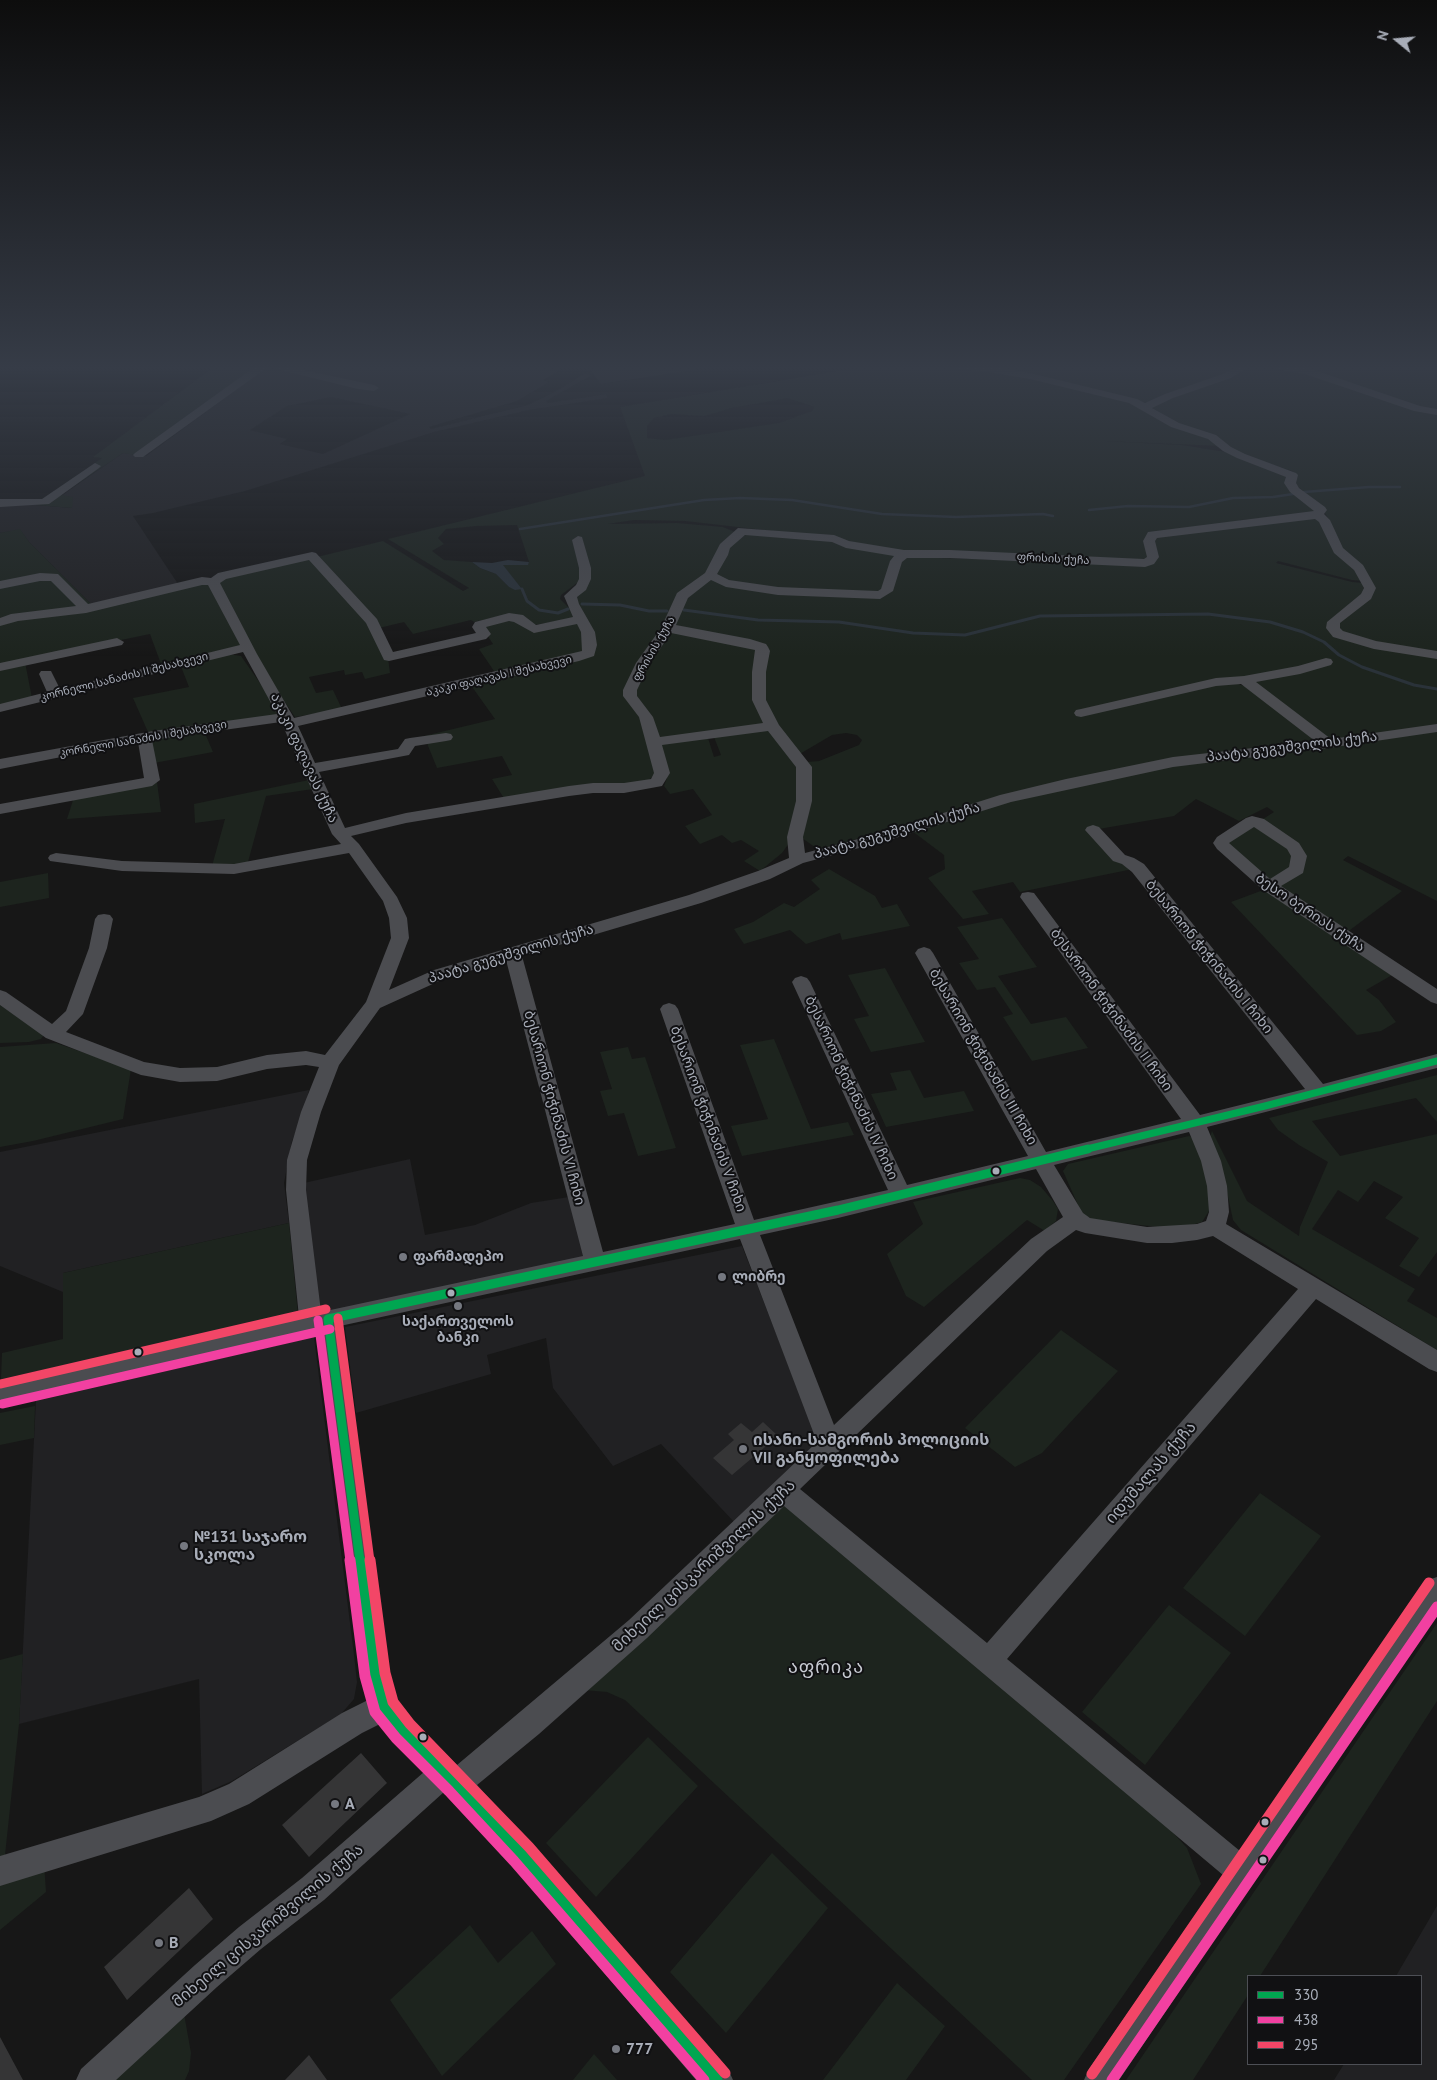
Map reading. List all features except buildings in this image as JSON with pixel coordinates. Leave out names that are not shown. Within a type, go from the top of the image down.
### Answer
[{"type":"street","points":[[1262,463],[1292,475],[1290,484],[1294,490],[1321,510],[1317,515],[1324,520],[1338,550],[1359,568],[1370,588],[1366,596],[1334,622],[1333,628],[1338,634],[1354,640],[1391,648],[1437,655]]},
{"type":"street","points":[[0,503],[45,502],[95,466]]},
{"type":"street","name":"ფრისის ქუჩა","points":[[340,834],[406,818],[569,791],[646,786],[657,783],[662,772],[658,763],[654,742],[646,717],[630,696],[630,690],[643,663],[668,628],[682,596],[710,576],[722,555],[724,547],[742,531],[834,539],[846,544],[904,554],[950,554],[1145,563],[1153,557],[1149,541],[1152,536],[1317,515]]},
{"type":"street","name":"აკაკი ფაღავას I შესახვევი","points":[[287,720],[580,657],[589,653],[588,632],[572,604],[570,596],[581,587],[585,579],[585,568],[578,540]]},
{"type":"street","points":[[710,576],[726,582],[778,591],[880,595],[887,591],[896,561],[904,554]]},
{"type":"street","points":[[0,622],[16,617],[86,609],[202,581],[213,582],[222,576],[312,556],[372,622],[389,656],[481,636],[484,634],[479,627],[480,625],[509,617],[518,618],[534,629],[582,619]]},
{"type":"street","points":[[0,585],[40,577],[54,577],[86,609]]},
{"type":"street","name":"აკაკი ფაღავას ქუჩა","points":[[213,582],[287,720],[340,834],[353,846],[391,901],[398,918],[400,938],[391,964],[374,1004],[330,1064],[311,1112],[297,1160],[296,1190],[320,1321]]},
{"type":"street","points":[[668,628],[750,643],[761,647],[763,651],[759,700],[772,726],[804,767],[804,801],[796,837],[797,860]]},
{"type":"street","points":[[0,667],[117,642]]},
{"type":"street","name":"კორნელი სანაძის II შესახვევი","points":[[0,708],[248,647]]},
{"type":"street","points":[[1081,713],[1216,682],[1244,680],[1300,670],[1326,662]]},
{"type":"street","points":[[46,674],[55,694]]},
{"type":"street","points":[[1244,680],[1328,744]]},
{"type":"street","name":"კორნელი სანაძის I შესახვევი","points":[[0,764],[144,737],[287,720]]},
{"type":"street","points":[[654,742],[772,726]]},
{"type":"street","name":"პაატა გუგუშვილის ქუჩა","points":[[374,1004],[440,974],[695,899],[764,875],[797,860],[882,837],[1006,798],[1173,762],[1328,744],[1437,728]]},
{"type":"street","points":[[0,809],[147,783],[152,780],[144,737]]},
{"type":"street","points":[[309,769],[400,753],[404,752],[410,742],[446,737]]},
{"type":"street","name":"ბესო ბერიას ქუჩა","points":[[1270,886],[1297,868],[1299,856],[1293,846],[1258,822],[1252,821],[1221,843],[1258,878],[1437,998]]},
{"type":"street","name":"ბესარიონ ჭიჭინაძის I ჩიხი","points":[[1093,830],[1119,858],[1128,861],[1138,868],[1318,1092]]},
{"type":"street","points":[[56,858],[122,866],[234,869],[353,846]]},
{"type":"street","name":"ბესარიონ ჭიჭინაძის II ჩიხი","points":[[1028,897],[1195,1123],[1211,1161],[1217,1186],[1220,1212],[1215,1227]]},
{"type":"street","points":[[53,1034],[74,1014],[98,948],[104,919]]},
{"type":"street","name":"ბესარიონ ჭიჭინაძის III ჩიხი","points":[[924,953],[1064,1201],[1076,1218]]},
{"type":"street","name":"ბესარიონ ჭიჭინაძის VI ჩიხი","points":[[513,954],[595,1261]]},
{"type":"street","name":"ბესარიონ ჭიჭინაძის IV ჩიხი","points":[[801,982],[901,1195]]},
{"type":"street","points":[[0,996],[53,1034],[141,1068],[180,1075],[217,1074],[267,1062],[306,1058],[330,1064]]},
{"type":"street","name":"ბესარიონ ჭიჭინაძის V ჩიხი","points":[[669,1009],[747,1229]]},
{"type":"street","points":[[0,1394],[320,1321],[901,1195],[1437,1061]]},
{"type":"street","points":[[1076,1218],[1085,1226],[1147,1235],[1172,1235],[1197,1232],[1215,1227],[1437,1362]]},
{"type":"street","name":"მიხეილ ცისკარიშვილის ქუჩა","points":[[92,2080],[250,1938],[451,1778],[595,1668],[784,1491],[1039,1245],[1076,1218]]},
{"type":"street","points":[[747,1229],[830,1445]]},
{"type":"street","name":"იდუმალას ქუჩა","points":[[989,1660],[1314,1286]]},
{"type":"street","points":[[320,1321],[375,1674],[384,1707],[404,1731],[451,1778],[521,1854],[717,2080]]},
{"type":"street","points":[[784,1491],[1243,1872]]},
{"type":"street","points":[[1100,2080],[1437,1589]]},
{"type":"street","points":[[0,1871],[201,1811],[238,1794],[352,1723],[384,1707]]},
{"type":"shaded area","points":[[95,463],[108,463],[61,495],[73,497],[72,508],[0,502],[40,501]]},
{"type":"shaded area","points":[[108,463],[334,463],[245,491],[133,516],[178,584],[91,604],[29,542],[20,530],[0,533],[0,502],[72,508],[61,496]]},
{"type":"shaded area","points":[[640,463],[1259,463],[1288,474],[1288,484],[1316,509],[1314,514],[1240,520],[1239,522],[1152,534],[1150,555],[1145,560],[903,553],[834,538],[685,521],[634,520],[608,524],[677,523],[723,527],[735,532],[706,576],[664,628],[627,687],[641,718],[655,775],[646,782],[505,800],[492,779],[512,775],[502,756],[437,768],[424,736],[495,719],[470,684],[592,655],[575,601],[581,580],[561,595],[560,599],[579,618],[534,625],[505,615],[474,622],[471,620],[413,634],[404,622],[379,628],[317,557],[383,541],[463,591],[469,588],[388,539],[645,476]],"holes":[[[517,525],[529,562],[527,565],[502,565],[522,589],[509,587],[496,574],[480,568],[472,562],[444,560],[432,551],[444,544],[438,538],[446,529]]]},
{"type":"shaded area","points":[[1267,463],[1437,463],[1437,652],[1403,648],[1342,633],[1338,622],[1373,589],[1341,550],[1330,521],[1323,510],[1294,483],[1297,475],[1292,471]]},
{"type":"shaded area","points":[[1317,518],[1357,569],[1364,581],[1352,580],[1278,561],[1276,563],[1352,582],[1364,583],[1363,596],[1330,623],[1334,634],[1437,656],[1437,726],[1336,740],[1327,739],[1252,683],[1297,669],[1215,681],[1083,709],[1212,684],[1235,683],[1247,687],[1319,743],[1170,760],[1009,794],[819,850],[802,838],[807,762],[819,761],[859,745],[862,740],[857,735],[846,733],[832,735],[798,755],[775,725],[762,698],[768,649],[672,624],[684,597],[709,579],[781,594],[879,597],[904,557],[1151,564],[1151,537]]},
{"type":"shaded area","points":[[20,529],[29,542],[91,604],[0,620],[0,533]]},
{"type":"shaded area","points":[[748,533],[830,540],[898,555],[881,592],[787,591],[734,583],[715,574],[725,550]]},
{"type":"shaded area","points":[[310,560],[368,621],[388,658],[390,673],[365,679],[362,672],[345,675],[344,670],[309,677],[316,693],[333,690],[342,709],[295,717],[253,655],[219,582],[222,578]]},
{"type":"shaded area","points":[[508,560],[529,562],[528,565],[503,565],[522,589],[515,590],[509,587],[496,574],[480,568],[472,562],[492,563]]},
{"type":"shaded area","points":[[210,584],[241,646],[161,664],[150,634],[0,665],[0,624],[184,586]]},
{"type":"shaded area","points":[[512,618],[528,627],[573,621],[580,624],[586,652],[496,674],[479,649],[493,644],[482,627]]},
{"type":"shaded area","points":[[669,631],[757,648],[764,725],[663,739],[657,737],[633,695],[634,689]]},
{"type":"shaded area","points":[[228,654],[241,656],[283,716],[148,732],[133,698],[189,687],[180,664]]},
{"type":"shaded area","points":[[25,662],[32,698],[0,705],[0,668]]},
{"type":"shaded area","points":[[769,729],[801,767],[792,839],[782,853],[760,871],[744,861],[759,851],[741,840],[732,843],[722,835],[700,844],[685,826],[712,815],[693,789],[670,794],[664,786],[667,778],[659,748],[663,743],[708,738],[714,757],[721,755],[714,737]]},
{"type":"shaded area","points":[[204,731],[213,752],[154,763],[146,740]]},
{"type":"shaded area","points":[[1437,731],[1437,901],[1348,856],[1343,860],[1402,891],[1346,933],[1264,880],[1227,842],[1274,812],[1267,807],[1239,821],[1196,799],[1174,816],[1099,829],[1096,826],[1087,828],[1133,869],[1020,892],[1013,882],[972,891],[989,914],[963,919],[928,878],[945,869],[944,855],[912,831],[1002,802],[1173,763]]},
{"type":"shaded area","points":[[309,780],[313,789],[266,796],[248,862],[233,866],[212,866],[225,819],[195,823],[194,804]]},
{"type":"shaded area","points":[[157,782],[161,812],[67,819],[74,797]]},
{"type":"shaded area","points":[[829,869],[875,896],[882,908],[897,904],[910,926],[842,940],[840,933],[806,944],[790,930],[744,944],[734,929],[753,922],[784,903],[794,907],[820,889],[811,880]]},
{"type":"shaded area","points":[[48,873],[49,898],[0,907],[0,882]]},
{"type":"shaded area","points":[[1266,889],[1394,974],[1366,990],[1379,1000],[1396,1022],[1381,1031],[1357,1035],[1231,902]]},
{"type":"shaded area","points":[[1002,918],[1037,967],[998,976],[1031,1024],[1066,1017],[1088,1048],[1032,1061],[1003,1017],[1013,1014],[995,987],[977,990],[959,963],[979,959],[957,927]]},
{"type":"shaded area","points":[[885,968],[925,1042],[871,1052],[854,1019],[869,1016],[848,975]]},
{"type":"shaded area","points":[[0,1005],[44,1035],[41,1039],[29,1042],[0,1043]]},
{"type":"shaded area","points":[[774,1039],[811,1129],[848,1122],[854,1135],[742,1156],[731,1126],[768,1119],[740,1045]]},
{"type":"shaded area","points":[[56,1043],[131,1069],[123,1119],[0,1147],[0,1047]]},
{"type":"shaded area","points":[[628,1047],[632,1059],[645,1057],[676,1148],[638,1156],[624,1113],[608,1116],[600,1091],[612,1089],[600,1052]]},
{"type":"shaded area","points":[[910,1070],[924,1098],[964,1091],[974,1111],[886,1127],[871,1094],[897,1090],[890,1073]]},
{"type":"shaded area","points":[[1437,1075],[1437,1122],[1416,1098],[1312,1121],[1340,1156],[1437,1134],[1437,1252],[1419,1277],[1399,1266],[1419,1238],[1385,1218],[1403,1197],[1374,1181],[1358,1202],[1338,1190],[1312,1229],[1415,1289],[1407,1301],[1437,1318],[1437,1350],[1241,1230],[1233,1220],[1227,1192],[1210,1137],[1212,1131],[1247,1201],[1299,1236],[1300,1227],[1328,1162],[1278,1130],[1269,1118]]},
{"type":"shaded area","points":[[309,1090],[305,1108],[292,1141],[284,1183],[289,1223],[63,1273],[63,1292],[0,1266],[0,1152]]},
{"type":"shaded area","points":[[1189,1136],[1198,1140],[1209,1192],[1211,1208],[1202,1222],[1177,1229],[1094,1220],[1082,1214],[1063,1171],[1068,1164]]},
{"type":"shaded area","points":[[410,1159],[425,1235],[475,1225],[531,1203],[569,1197],[584,1253],[581,1260],[318,1314],[304,1183]]},
{"type":"shaded area","points":[[1020,1178],[1030,1180],[1041,1187],[1053,1201],[1058,1209],[1056,1221],[1045,1231],[1027,1220],[924,1307],[906,1296],[887,1254],[923,1224],[913,1202]]},
{"type":"shaded area","points":[[289,1223],[298,1315],[1,1379],[2,1353],[63,1339],[63,1273]]},
{"type":"shaded area","points":[[742,1246],[814,1431],[812,1447],[735,1523],[661,1444],[613,1466],[553,1388],[546,1338],[487,1355],[491,1374],[356,1413],[345,1327]]},
{"type":"shaded area","points":[[1061,1330],[1118,1371],[1042,1453],[1015,1467],[965,1428]]},
{"type":"shaded area","name":"№131 საჯარო სკოლა","points":[[314,1337],[357,1682],[354,1699],[341,1714],[232,1781],[202,1794],[199,1679],[19,1724],[36,1401]]},
{"type":"shaded area","points":[[35,1406],[34,1438],[0,1445],[0,1413]]},
{"type":"shaded area","points":[[1260,1493],[1321,1536],[1245,1636],[1183,1588]]},
{"type":"shaded area","points":[[784,1503],[1157,1815],[1187,1848],[1201,1884],[1064,2080],[1032,2080],[625,1700],[607,1692],[583,1690]]},
{"type":"shaded area","points":[[1169,1605],[1231,1653],[1145,1765],[1082,1712]]},
{"type":"shaded area","points":[[1437,1623],[1437,1701],[1261,1975],[1247,1975],[1247,1997],[1193,2080],[1126,2080]]},
{"type":"shaded area","points":[[23,1654],[19,1724],[5,1855],[0,1857],[0,1660]]},
{"type":"shaded area","points":[[648,1737],[698,1786],[596,1897],[546,1843]]},
{"type":"shaded area","points":[[772,1853],[828,1908],[726,2033],[670,1972]]},
{"type":"shaded area","points":[[44,1863],[46,1892],[0,1930],[0,1876]]},
{"type":"shaded area","points":[[1437,1906],[1437,2080],[1334,2080],[1343,2065],[1422,2065],[1422,1975],[1397,1975]]},
{"type":"shaded area","points":[[470,1925],[498,1963],[532,1931],[556,1964],[442,2076],[390,2000]]},
{"type":"shaded area","points":[[897,1983],[945,2026],[906,2080],[823,2080]]},
{"type":"shaded area","points":[[183,2008],[191,2053],[189,2071],[185,2080],[105,2080]]},
{"type":"shaded area","points":[[594,2054],[617,2080],[573,2080]]},
{"type":"waterway","points":[[1304,492],[1369,487],[1400,487]]},
{"type":"waterway","points":[[1089,510],[1128,506],[1189,507],[1233,498],[1273,497],[1293,494]]},
{"type":"waterway","points":[[520,529],[704,500],[740,498],[792,500],[882,514],[956,517],[1043,514],[1053,516]]},
{"type":"waterway","points":[[522,589],[527,601],[539,610],[558,613],[568,609]]},
{"type":"waterway","points":[[582,604],[620,605],[649,611],[667,611]]},
{"type":"waterway","points":[[684,610],[758,620],[839,622],[913,633],[965,635],[1040,616],[1208,614],[1270,622],[1303,632],[1324,642],[1339,655],[1362,667],[1414,685],[1437,689]]},
{"type":"transit line","name":"330","points":[[328,1319],[838,1210],[1265,1106],[1437,1061]]},
{"type":"transit line","name":"295","points":[[0,1384],[326,1309]]},
{"type":"transit line","name":"295","points":[[338,1318],[385,1673],[393,1702],[410,1724],[529,1847],[725,2073]]},
{"type":"transit line","name":"330","points":[[328,1319],[375,1675],[384,1707],[403,1731],[456,1784],[521,1854],[717,2080]]},
{"type":"transit line","name":"438","points":[[318,1320],[365,1676],[375,1712],[396,1738],[449,1791],[514,1861],[704,2080]]},
{"type":"transit line","name":"438","points":[[2,1404],[330,1329]]},
{"type":"transit line","name":"295","points":[[1092,2074],[1429,1583]]},
{"type":"transit line","name":"438","points":[[1112,2080],[1437,1607]]},
{"type":"place","name":"ფარმადეპო","points":[[403,1257]]},
{"type":"place","name":"ლიბრე","points":[[722,1277]]},
{"type":"place","name":"საქართველოს ბანკი","points":[[458,1306]]},
{"type":"place","name":"ისანი-სამგორის პოლიციის VII განყოფილება","points":[[743,1449]]},
{"type":"place","name":"№131 საჯარო სკოლა","points":[[184,1546]]},
{"type":"place","name":"A","points":[[335,1804]]},
{"type":"place","name":"B","points":[[159,1943]]},
{"type":"place","name":"777","points":[[616,2049]]},
{"type":"district","name":"აფრიკა","points":[[826,1668]]}]
